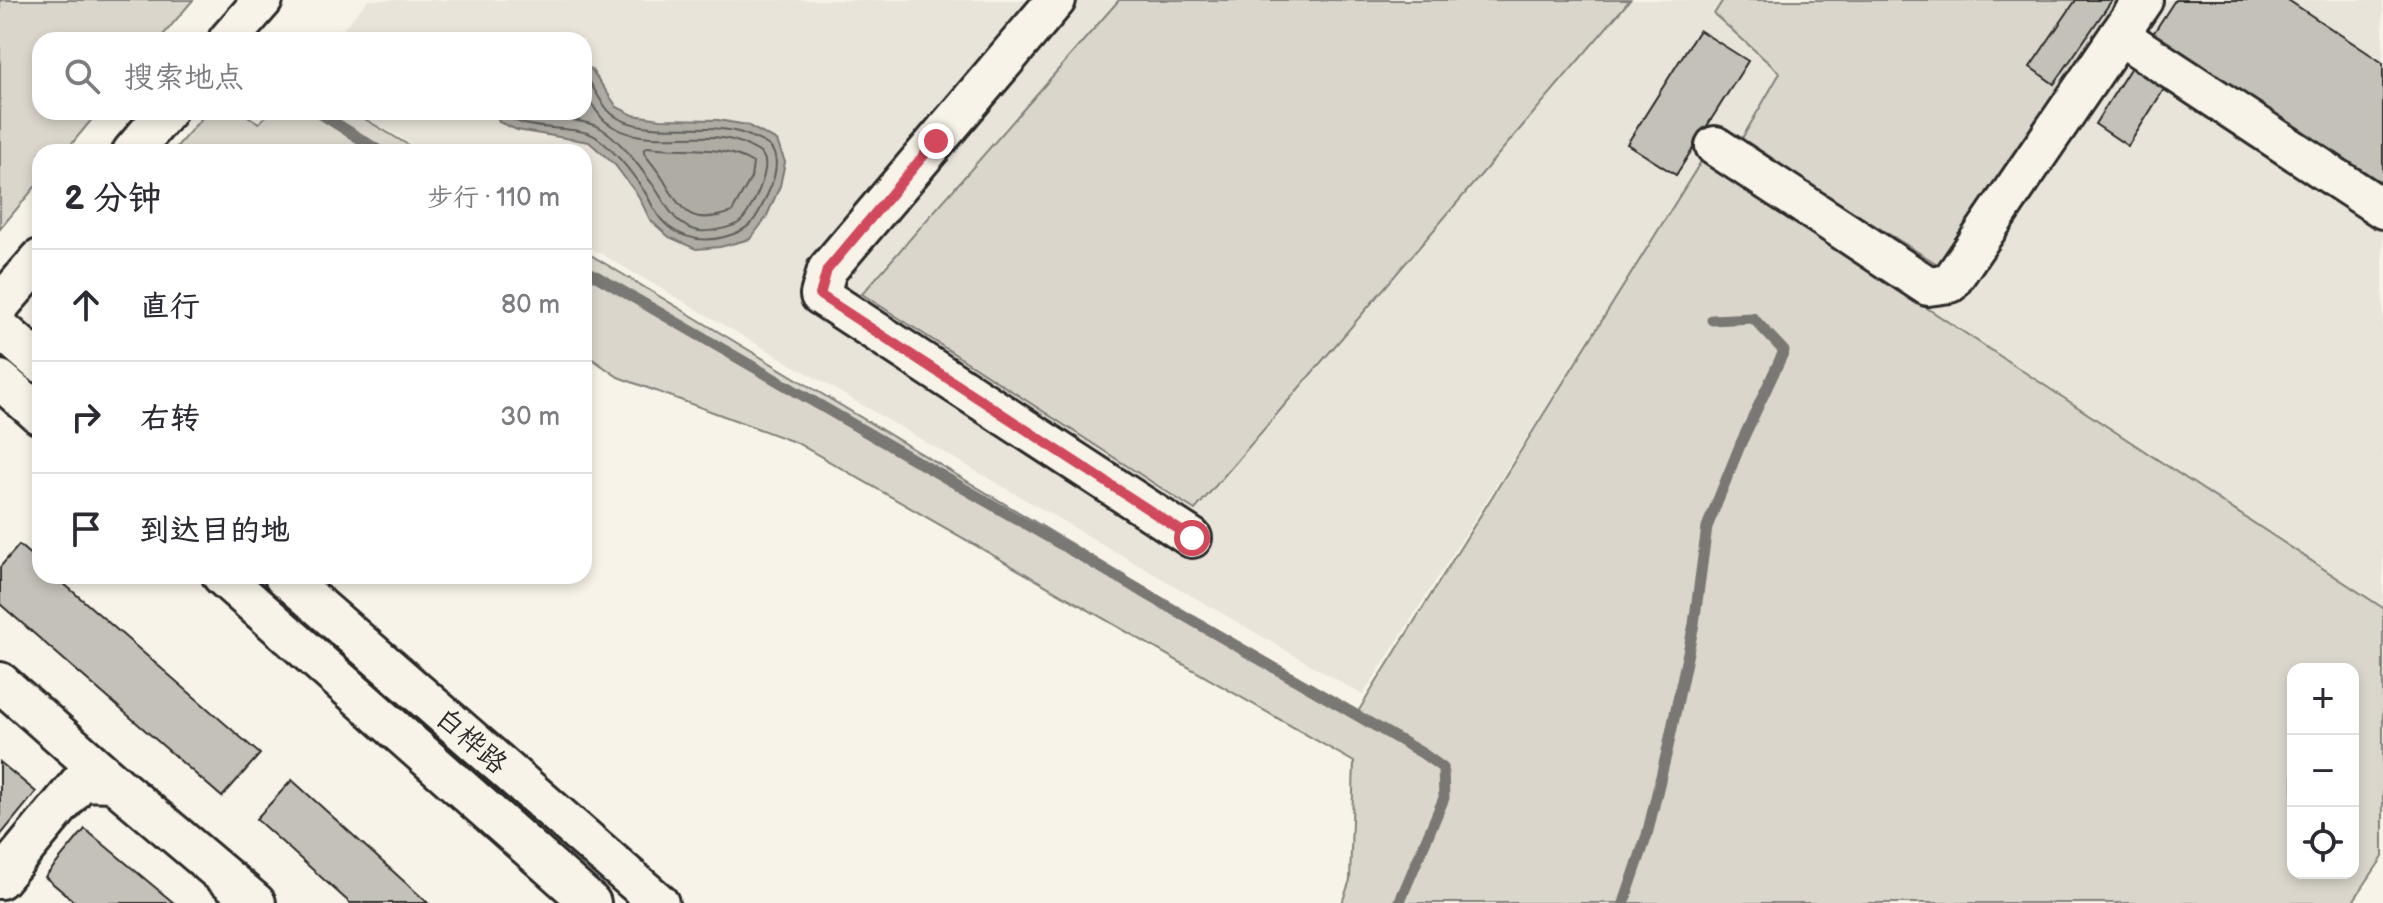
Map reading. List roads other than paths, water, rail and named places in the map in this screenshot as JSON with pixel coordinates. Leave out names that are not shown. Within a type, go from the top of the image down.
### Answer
[{"type":"street","points":[[235,32],[263,0]]},
{"type":"street","points":[[1056,0],[827,270],[820,295],[1192,538]]},
{"type":"street","points":[[1715,146],[1928,286],[1950,283],[2143,0]]},
{"type":"street","points":[[2119,35],[2383,209]]},
{"type":"street","points":[[139,144],[159,120]]},
{"type":"street","points":[[0,305],[32,268]]},
{"type":"street","points":[[0,328],[32,356]]},
{"type":"street","points":[[0,380],[32,408]]},
{"type":"street","name":"白桦路","points":[[231,584],[591,903]]},
{"type":"street","name":"白桦路","points":[[293,584],[659,903]]},
{"type":"street","points":[[0,682],[256,903]]},
{"type":"street","points":[[0,879],[81,781],[113,782]]},
{"type":"water","points":[[592,70],[617,107],[633,115],[718,120],[747,125],[777,141],[785,162],[780,186],[766,218],[750,239],[720,247],[696,249],[669,237],[650,220],[639,197],[615,165],[589,142],[517,130],[499,122],[592,120]]},
{"type":"waterway","points":[[331,120],[368,144]]},
{"type":"waterway","points":[[592,274],[1422,753],[1443,768],[1444,798],[1399,903]]},
{"type":"waterway","points":[[1624,903],[1647,835],[1668,747],[1694,624],[1707,527],[1741,443],[1784,351],[1753,318],[1712,320]]}]
